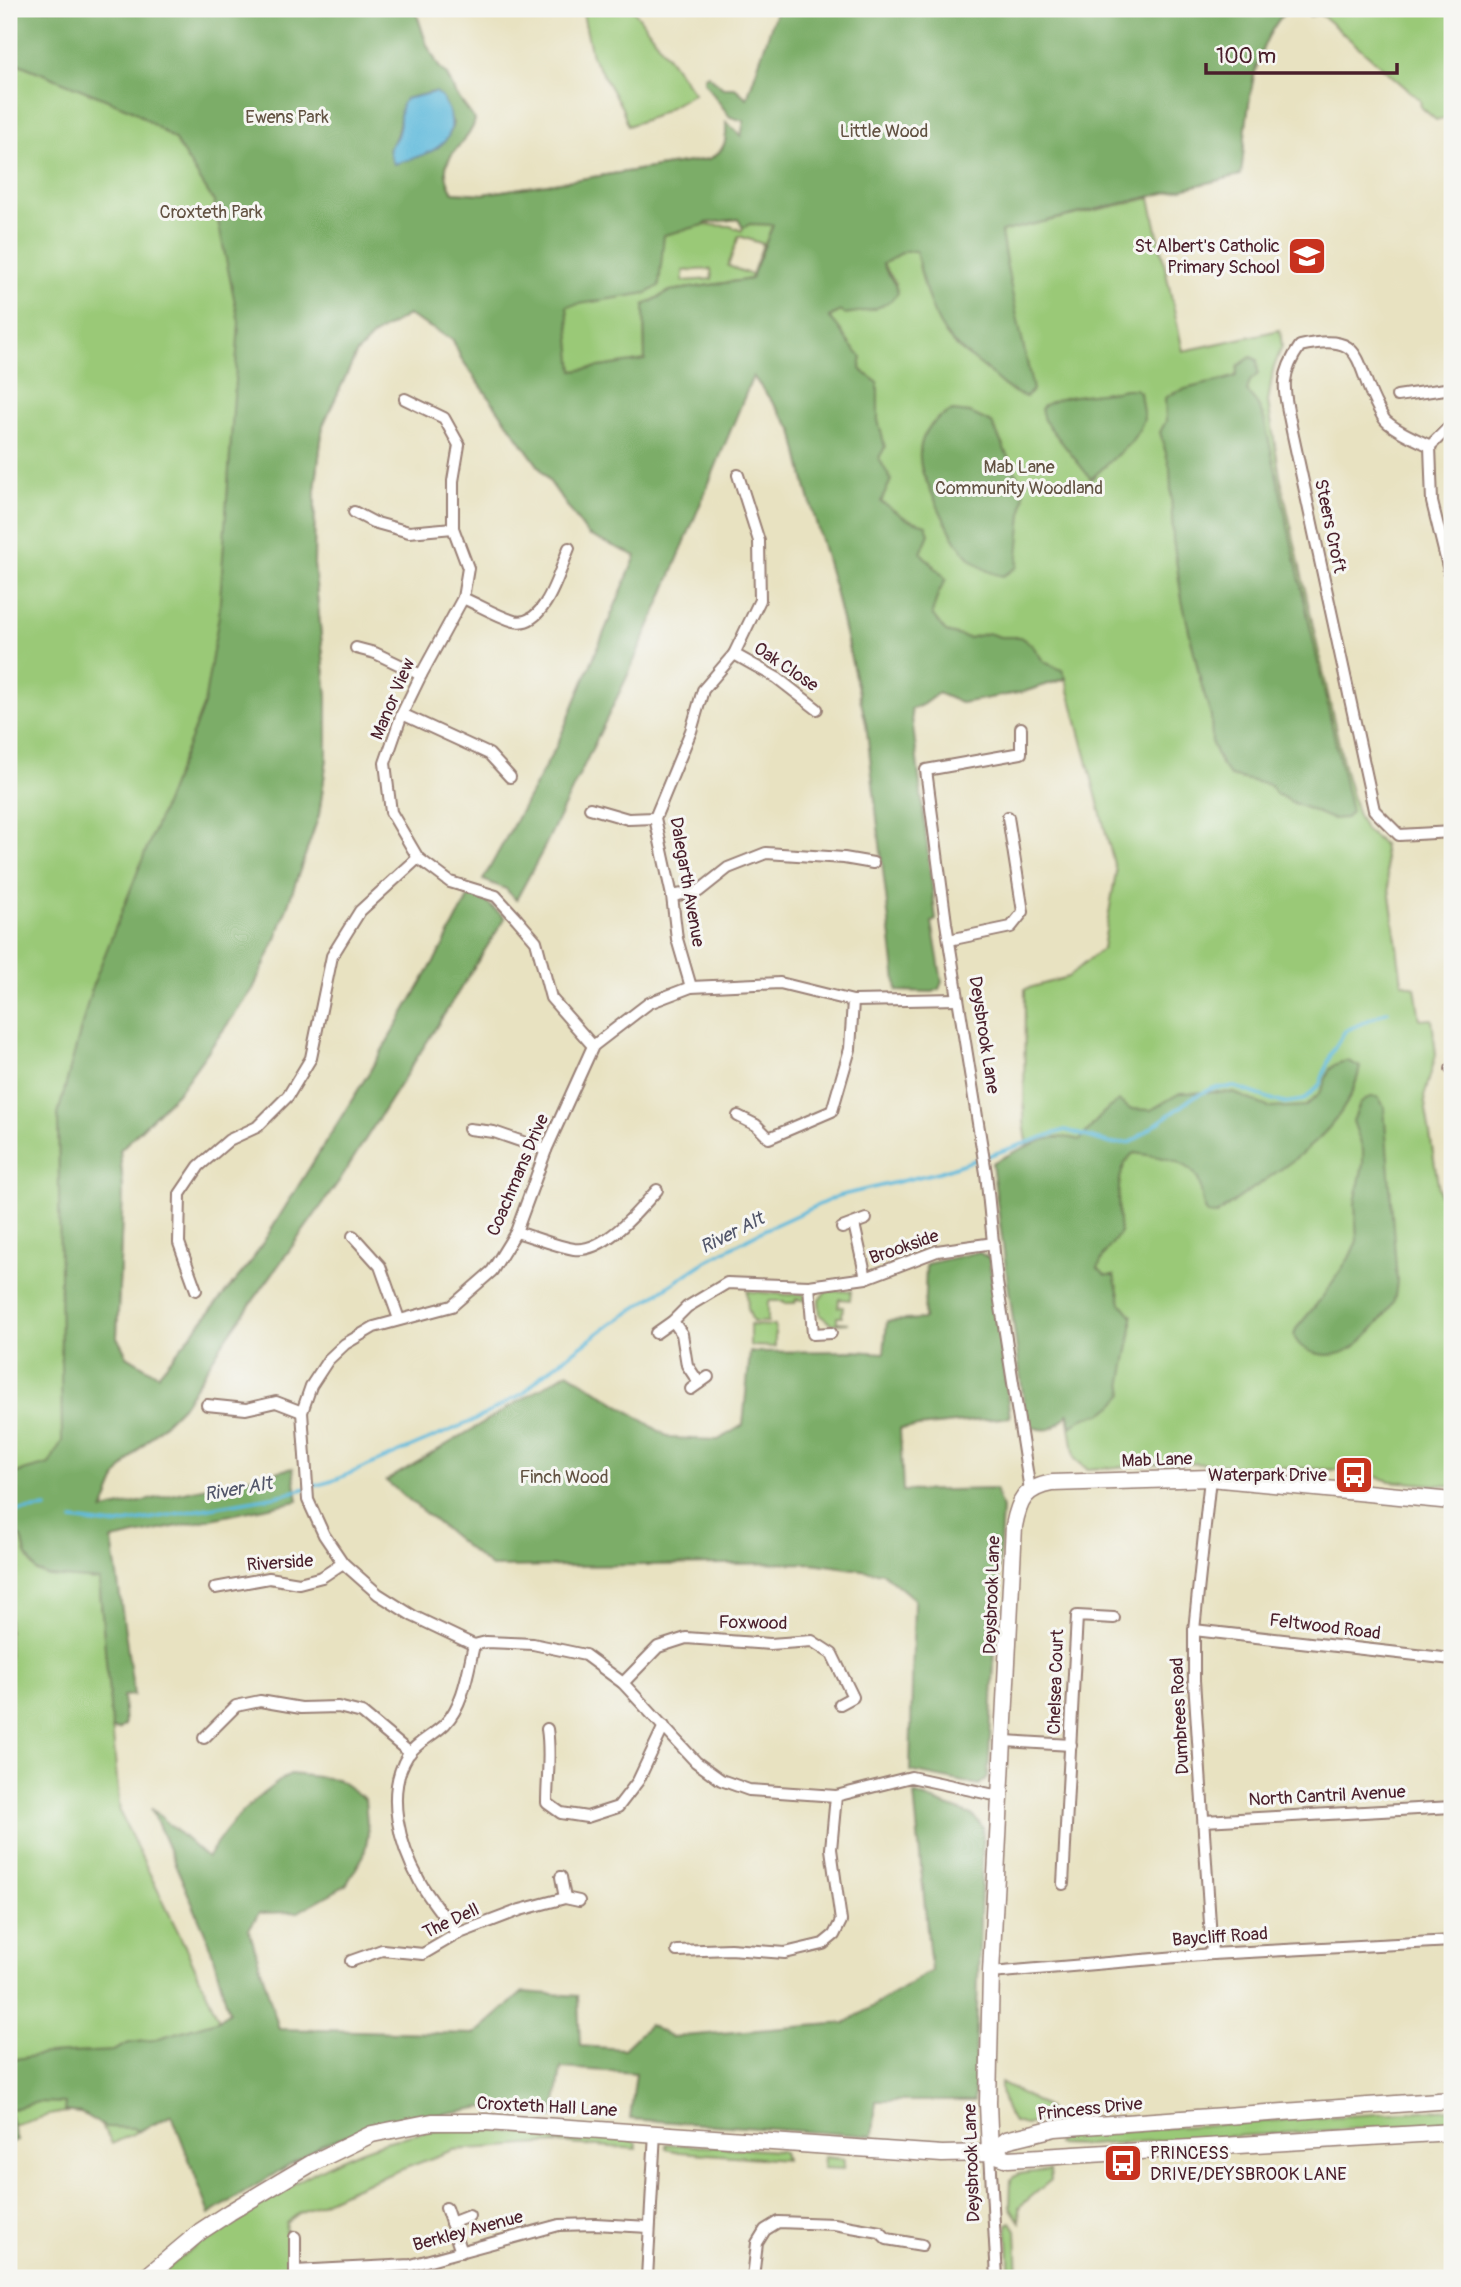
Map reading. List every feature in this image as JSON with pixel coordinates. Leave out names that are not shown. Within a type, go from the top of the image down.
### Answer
[{"type":"street","name":"Steers Croft","points":[[1430,446],[1386,422],[1371,395],[1360,360],[1344,345],[1324,340],[1300,346],[1288,363],[1283,381],[1297,459],[1374,810],[1399,835],[1452,832]]},
{"type":"street","points":[[1397,396],[1452,388]]},
{"type":"street","name":"Manor View","points":[[405,399],[444,418],[459,444],[453,481],[453,528],[468,568],[463,598],[402,714],[385,763],[391,812],[418,858],[450,882],[496,896],[536,941],[551,998],[593,1046]]},
{"type":"street","points":[[1452,424],[1430,446],[1432,502],[1452,583]]},
{"type":"street","name":"Dalegarth Avenue","points":[[691,987],[677,939],[672,895],[655,818],[691,731],[703,690],[734,654],[760,600],[758,541],[738,475]]},
{"type":"street","points":[[354,512],[373,522],[409,532],[453,528]]},
{"type":"street","points":[[463,598],[516,622],[530,620],[544,607],[569,548]]},
{"type":"street","points":[[356,648],[374,653],[421,675]]},
{"type":"street","name":"Oak Close","points":[[734,654],[777,678],[817,709]]},
{"type":"street","points":[[402,714],[489,754],[510,777]]},
{"type":"street","name":"Deysbrook Lane","points":[[997,2278],[988,2103],[999,1796],[1005,1741],[1014,1526],[1018,1508],[1030,1490],[997,1282],[986,1173],[946,923],[926,770],[1021,753],[1021,729]]},
{"type":"street","points":[[590,808],[628,818],[655,818]]},
{"type":"street","points":[[949,940],[1011,927],[1023,912],[1007,817]]},
{"type":"street","points":[[672,895],[699,891],[728,868],[766,853],[844,858],[873,863]]},
{"type":"street","points":[[196,1290],[179,1243],[180,1194],[199,1166],[229,1140],[257,1127],[288,1096],[312,1058],[332,956],[360,911],[418,858]]},
{"type":"street","name":"Coachmans Drive","points":[[958,999],[853,1001],[780,983],[691,987],[649,1003],[593,1046],[546,1150],[516,1232],[492,1270],[452,1306],[399,1318],[374,1327],[345,1344],[328,1360],[311,1386],[302,1412],[309,1496],[324,1535],[343,1563],[378,1594],[413,1616],[474,1645],[486,1642],[533,1644],[585,1655],[623,1683],[696,1762],[721,1780],[749,1790],[836,1797],[911,1777],[999,1796]]},
{"type":"street","points":[[738,1116],[756,1125],[769,1138],[832,1111],[850,1048],[853,1001]]},
{"type":"street","points":[[469,1129],[494,1132],[546,1150]]},
{"type":"street","points":[[516,1232],[577,1249],[602,1243],[657,1190]]},
{"type":"street","points":[[842,1228],[866,1219]]},
{"type":"street","name":"Brookside","points":[[854,1224],[866,1278]]},
{"type":"street","points":[[353,1236],[380,1266],[399,1318]]},
{"type":"street","name":"Brookside","points":[[656,1333],[687,1307],[727,1283],[810,1286],[866,1278],[937,1251],[994,1243]]},
{"type":"street","points":[[810,1286],[813,1334],[831,1333]]},
{"type":"street","points":[[673,1321],[682,1334],[687,1365],[699,1383]]},
{"type":"street","points":[[207,1405],[246,1409],[276,1402],[302,1412]]},
{"type":"street","name":"Mab Lane","points":[[1030,1490],[1042,1485],[1068,1482],[1210,1478],[1452,1502]]},
{"type":"street","name":"Dumbrees Road","points":[[1210,1478],[1194,1630],[1194,1680],[1212,1954]]},
{"type":"street","name":"Riverside","points":[[215,1588],[269,1578],[299,1583],[322,1577],[343,1563]]},
{"type":"street","name":"Chelsea Court","points":[[1063,1884],[1077,1616],[1114,1618]]},
{"type":"street","name":"Feltwood Road","points":[[1194,1630],[1452,1659]]},
{"type":"street","name":"Foxwood","points":[[623,1683],[658,1647],[686,1639],[770,1644],[812,1641],[832,1654],[853,1697],[840,1704]]},
{"type":"street","points":[[457,1934],[421,1883],[403,1843],[395,1794],[400,1771],[410,1753],[447,1723],[462,1693],[474,1645]]},
{"type":"street","points":[[204,1738],[236,1706],[260,1702],[301,1709],[338,1707],[362,1713],[410,1753]]},
{"type":"street","points":[[547,1729],[550,1750],[547,1802],[561,1813],[587,1817],[618,1807],[638,1781],[664,1726]]},
{"type":"street","name":"Chelsea Court","points":[[1005,1741],[1071,1745]]},
{"type":"street","points":[[677,1951],[730,1949],[785,1953],[823,1944],[834,1935],[841,1921],[831,1849],[836,1797]]},
{"type":"street","name":"North Cantril Avenue","points":[[1203,1821],[1452,1807]]},
{"type":"street","points":[[561,1877],[565,1898]]},
{"type":"street","name":"The Dell","points":[[351,1961],[382,1950],[423,1954],[457,1934],[520,1910],[565,1898],[579,1901]]},
{"type":"street","name":"Baycliff Road","points":[[992,1973],[1212,1954],[1452,1941]]},
{"type":"street","name":"Princess Drive","points":[[990,2154],[1006,2140],[1055,2128],[1452,2100]]},
{"type":"street","name":"Croxteth Hall Lane","points":[[145,2278],[201,2231],[312,2163],[372,2134],[432,2122],[461,2121],[654,2132],[942,2154],[990,2154]]},
{"type":"street","points":[[1054,2158],[1044,2143],[1049,2132],[1055,2128]]},
{"type":"street","points":[[647,2278],[654,2132]]},
{"type":"street","points":[[990,2154],[1008,2160],[1054,2158],[1452,2132]]},
{"type":"street","points":[[446,2208],[461,2252]]},
{"type":"street","points":[[451,2222],[469,2216]]},
{"type":"street","points":[[753,2278],[757,2243],[765,2230],[778,2222],[834,2224],[880,2232],[887,2239],[922,2245]]},
{"type":"street","name":"Berkley Avenue","points":[[295,2275],[424,2263],[559,2225],[649,2227]]},
{"type":"street","points":[[295,2237],[295,2275]]},
{"type":"green space","name":"Croxteth Park","points":[[9,9],[415,9],[427,45],[439,67],[447,75],[455,93],[475,120],[466,138],[448,160],[447,179],[453,192],[483,194],[709,159],[719,152],[724,144],[726,122],[773,225],[751,279],[670,291],[644,305],[645,360],[588,535],[461,358],[453,340],[408,315],[374,335],[356,354],[323,425],[315,490],[314,564],[327,697],[327,758],[319,815],[276,939],[253,989],[179,1091],[120,1150],[123,1190],[117,1337],[127,1356],[158,1375],[251,1262],[370,1071],[442,948],[470,894],[485,901],[505,918],[339,1181],[224,1341],[184,1404],[117,1475],[94,1525],[120,1813],[247,2080],[112,2144],[104,2128],[94,2119],[82,2113],[70,2112],[13,2126],[17,2141],[9,2143]],"holes":[[[739,219],[742,231],[730,226],[705,225]],[[739,236],[763,244],[752,275],[728,266]],[[711,269],[712,279],[683,281],[683,271]]]},
{"type":"green space","points":[[9,9],[415,9],[427,45],[439,67],[447,75],[455,93],[475,120],[466,138],[448,160],[447,179],[453,192],[483,194],[715,156],[724,144],[726,122],[741,136],[744,121],[730,117],[704,82],[704,77],[708,75],[723,88],[735,88],[747,98],[777,9],[1288,9],[1274,26],[1257,65],[1248,109],[1241,175],[1001,232],[1033,390],[1026,397],[1004,386],[956,346],[945,333],[928,299],[916,251],[905,251],[883,264],[898,293],[893,299],[874,309],[845,314],[841,311],[829,317],[862,357],[860,369],[878,383],[878,420],[885,447],[879,458],[891,480],[881,502],[907,519],[926,525],[929,534],[921,553],[946,579],[932,614],[946,632],[969,638],[988,633],[1000,637],[1020,637],[1032,645],[1044,662],[1062,670],[1066,678],[1023,692],[961,703],[938,693],[922,705],[911,709],[936,920],[932,922],[942,982],[939,989],[933,992],[897,991],[866,723],[835,590],[793,430],[753,376],[626,679],[516,900],[506,889],[483,880],[557,745],[636,556],[588,535],[461,358],[453,340],[408,315],[374,335],[356,354],[323,425],[315,490],[314,564],[327,697],[327,758],[319,815],[276,939],[253,989],[179,1091],[120,1150],[123,1190],[117,1337],[127,1356],[158,1375],[251,1262],[370,1071],[442,948],[470,894],[485,901],[505,918],[339,1181],[224,1341],[184,1404],[135,1453],[117,1476],[103,1510],[293,1468],[298,1501],[112,1540],[134,1695],[123,1696],[125,1725],[119,1730],[112,1729],[99,1580],[48,1576],[36,1571],[26,1554],[22,1538],[9,1524],[9,1480],[19,1472],[49,1464],[62,1441],[58,1114],[92,987],[204,704],[219,615],[239,322],[214,202],[174,139],[132,110],[9,60]],"holes":[[[435,92],[453,123],[451,131],[436,149],[390,148],[396,136],[405,99]],[[738,219],[743,228],[750,224],[773,225],[751,279],[670,291],[644,305],[645,360],[573,371],[567,306],[647,293],[659,286],[664,235],[706,223]]]},
{"type":"green space","points":[[582,9],[633,9],[694,93],[653,117],[628,126],[622,108],[592,56]]},
{"type":"green space","points":[[1307,9],[1452,9],[1452,117],[1436,120],[1421,107],[1420,100],[1325,18],[1319,14],[1309,16]]},
{"type":"green space","name":"Mab Lane Community Woodland","points":[[1150,198],[1183,351],[1280,330],[1282,346],[1273,370],[1268,402],[1280,476],[1345,771],[1357,813],[1365,830],[1383,844],[1402,983],[1415,987],[1420,1020],[1432,1019],[1436,1055],[1424,1097],[1452,1271],[1452,1486],[1390,1481],[1357,1471],[1341,1470],[1182,1463],[1087,1469],[1075,1459],[1024,1122],[1025,989],[1068,977],[1103,948],[1116,872],[1066,679],[1023,692],[961,703],[938,693],[922,705],[866,723],[793,430],[752,375],[821,321],[896,284],[883,264],[905,251]]},
{"type":"green space","points":[[1251,357],[1257,360],[1258,374],[1250,381],[1247,391],[1264,418],[1351,812],[1346,818],[1332,819],[1276,794],[1270,785],[1230,776],[1212,744],[1211,716],[1182,600],[1173,540],[1170,468],[1160,432],[1166,421],[1165,398],[1181,390],[1236,376],[1238,366]]},
{"type":"green space","points":[[1125,389],[1140,392],[1144,419],[1131,442],[1091,479],[1044,420],[1041,409],[1068,397]]},
{"type":"green space","points":[[953,411],[970,413],[992,423],[1024,493],[1017,567],[1003,576],[987,571],[963,550],[944,520],[923,474],[920,454],[924,436],[935,421]]},
{"type":"green space","points":[[1348,1061],[1360,1067],[1352,1093],[1339,1115],[1322,1135],[1303,1153],[1216,1215],[1208,1214],[1205,1210],[1199,1182],[1188,1168],[1162,1157],[1134,1153],[1123,1168],[1120,1179],[1120,1233],[1098,1268],[1105,1275],[1114,1275],[1121,1303],[1132,1316],[1122,1381],[1124,1394],[1101,1414],[1085,1417],[1071,1427],[1069,1413],[1051,1429],[1027,1425],[992,1163],[1047,1139],[1080,1140],[1104,1112],[1119,1101],[1130,1109],[1151,1110],[1180,1093],[1215,1092],[1234,1093],[1270,1108],[1306,1106],[1319,1094],[1331,1068]]},
{"type":"green space","points":[[1370,1097],[1378,1097],[1384,1106],[1397,1281],[1395,1295],[1386,1313],[1357,1345],[1345,1352],[1319,1354],[1304,1348],[1294,1336],[1296,1329],[1349,1258],[1357,1241],[1355,1203],[1363,1150],[1353,1121],[1360,1104]]},
{"type":"green space","name":"Finch Wood","points":[[978,1252],[989,1258],[1010,1417],[900,1429],[903,1491],[995,1489],[1002,1508],[988,1777],[979,1785],[910,1771],[914,1599],[883,1573],[812,1563],[491,1567],[386,1481],[568,1372],[670,1438],[718,1440],[743,1425],[750,1352],[884,1353],[887,1321],[924,1319],[926,1264]]},
{"type":"green space","points":[[747,1291],[790,1295],[800,1293],[808,1301],[768,1301],[768,1322],[753,1322],[748,1309]]},
{"type":"green space","points":[[826,1291],[851,1291],[850,1300],[839,1299],[838,1307],[843,1307],[842,1317],[837,1317],[837,1322],[849,1323],[831,1324],[820,1315],[819,1300]]},
{"type":"green space","points":[[750,1325],[775,1326],[775,1347],[750,1346]]},
{"type":"green space","points":[[290,1774],[337,1779],[365,1799],[368,1835],[364,1855],[346,1885],[298,1912],[259,1913],[249,1929],[279,2029],[475,2034],[523,1992],[578,1996],[580,2046],[624,2049],[649,2025],[671,2037],[845,2023],[931,1971],[914,1794],[972,1815],[983,1827],[974,2101],[876,2101],[873,2136],[630,2119],[636,2073],[561,2068],[554,2117],[484,2107],[371,2126],[321,2145],[210,2214],[172,2115],[139,2131],[133,2128],[105,2127],[81,2113],[64,2111],[65,2103],[38,2102],[9,2110],[9,2063],[16,2059],[46,2054],[113,2051],[129,2043],[152,2040],[219,2020],[229,2012],[209,1942],[151,1808],[207,1858],[243,1811]]},
{"type":"green space","points":[[1001,2082],[1048,2108],[1052,2116],[1026,2125],[1014,2122],[1004,2103]]},
{"type":"green space","points":[[1452,2109],[1452,2123],[1086,2145],[1057,2144],[1058,2138],[1073,2134]]},
{"type":"green space","points":[[9,2110],[17,2141],[9,2143]]},
{"type":"green space","points":[[456,2128],[564,2136],[627,2137],[636,2143],[637,2149],[557,2143],[453,2150],[353,2188],[299,2213],[286,2223],[285,2231],[289,2231],[290,2278],[157,2278],[224,2226],[322,2168],[372,2146],[398,2138]]},
{"type":"green space","points":[[666,2144],[780,2151],[783,2152],[785,2160],[680,2152],[666,2149]]},
{"type":"green space","points":[[824,2157],[844,2159],[843,2169],[823,2168]]},
{"type":"green space","points":[[1050,2170],[1051,2180],[1019,2207],[1020,2222],[1010,2207],[1011,2179],[1018,2174]]},
{"type":"green space","points":[[1011,2222],[1016,2230],[1018,2278],[1010,2278],[1007,2224]]},
{"type":"water","points":[[435,92],[442,97],[451,122],[445,141],[416,158],[394,164],[390,149],[400,124],[400,111],[405,99]]},
{"type":"waterway","name":"River Alt","points":[[73,1520],[113,1525],[278,1496],[332,1481],[475,1420],[524,1393],[542,1375],[604,1329],[708,1260],[764,1230],[838,1196],[939,1172],[1065,1130],[1112,1144],[1132,1142],[1192,1098],[1213,1088],[1235,1087],[1283,1103],[1304,1100],[1320,1084],[1331,1054],[1345,1031],[1388,1011]]},
{"type":"waterway","name":"River Alt","points":[[9,1512],[46,1508]]},
{"type":"place","name":"St Albert's Catholic Primary School","points":[[1307,256]]},
{"type":"place","name":"Waterpark Drive","points":[[1354,1475]]},
{"type":"place","name":"PRINCESS DRIVE/DEYSBROOK LANE","points":[[1123,2163]]},
{"type":"park label","name":"Ewens Park","points":[[287,117]]},
{"type":"park label","name":"Little Wood","points":[[884,131]]}]
